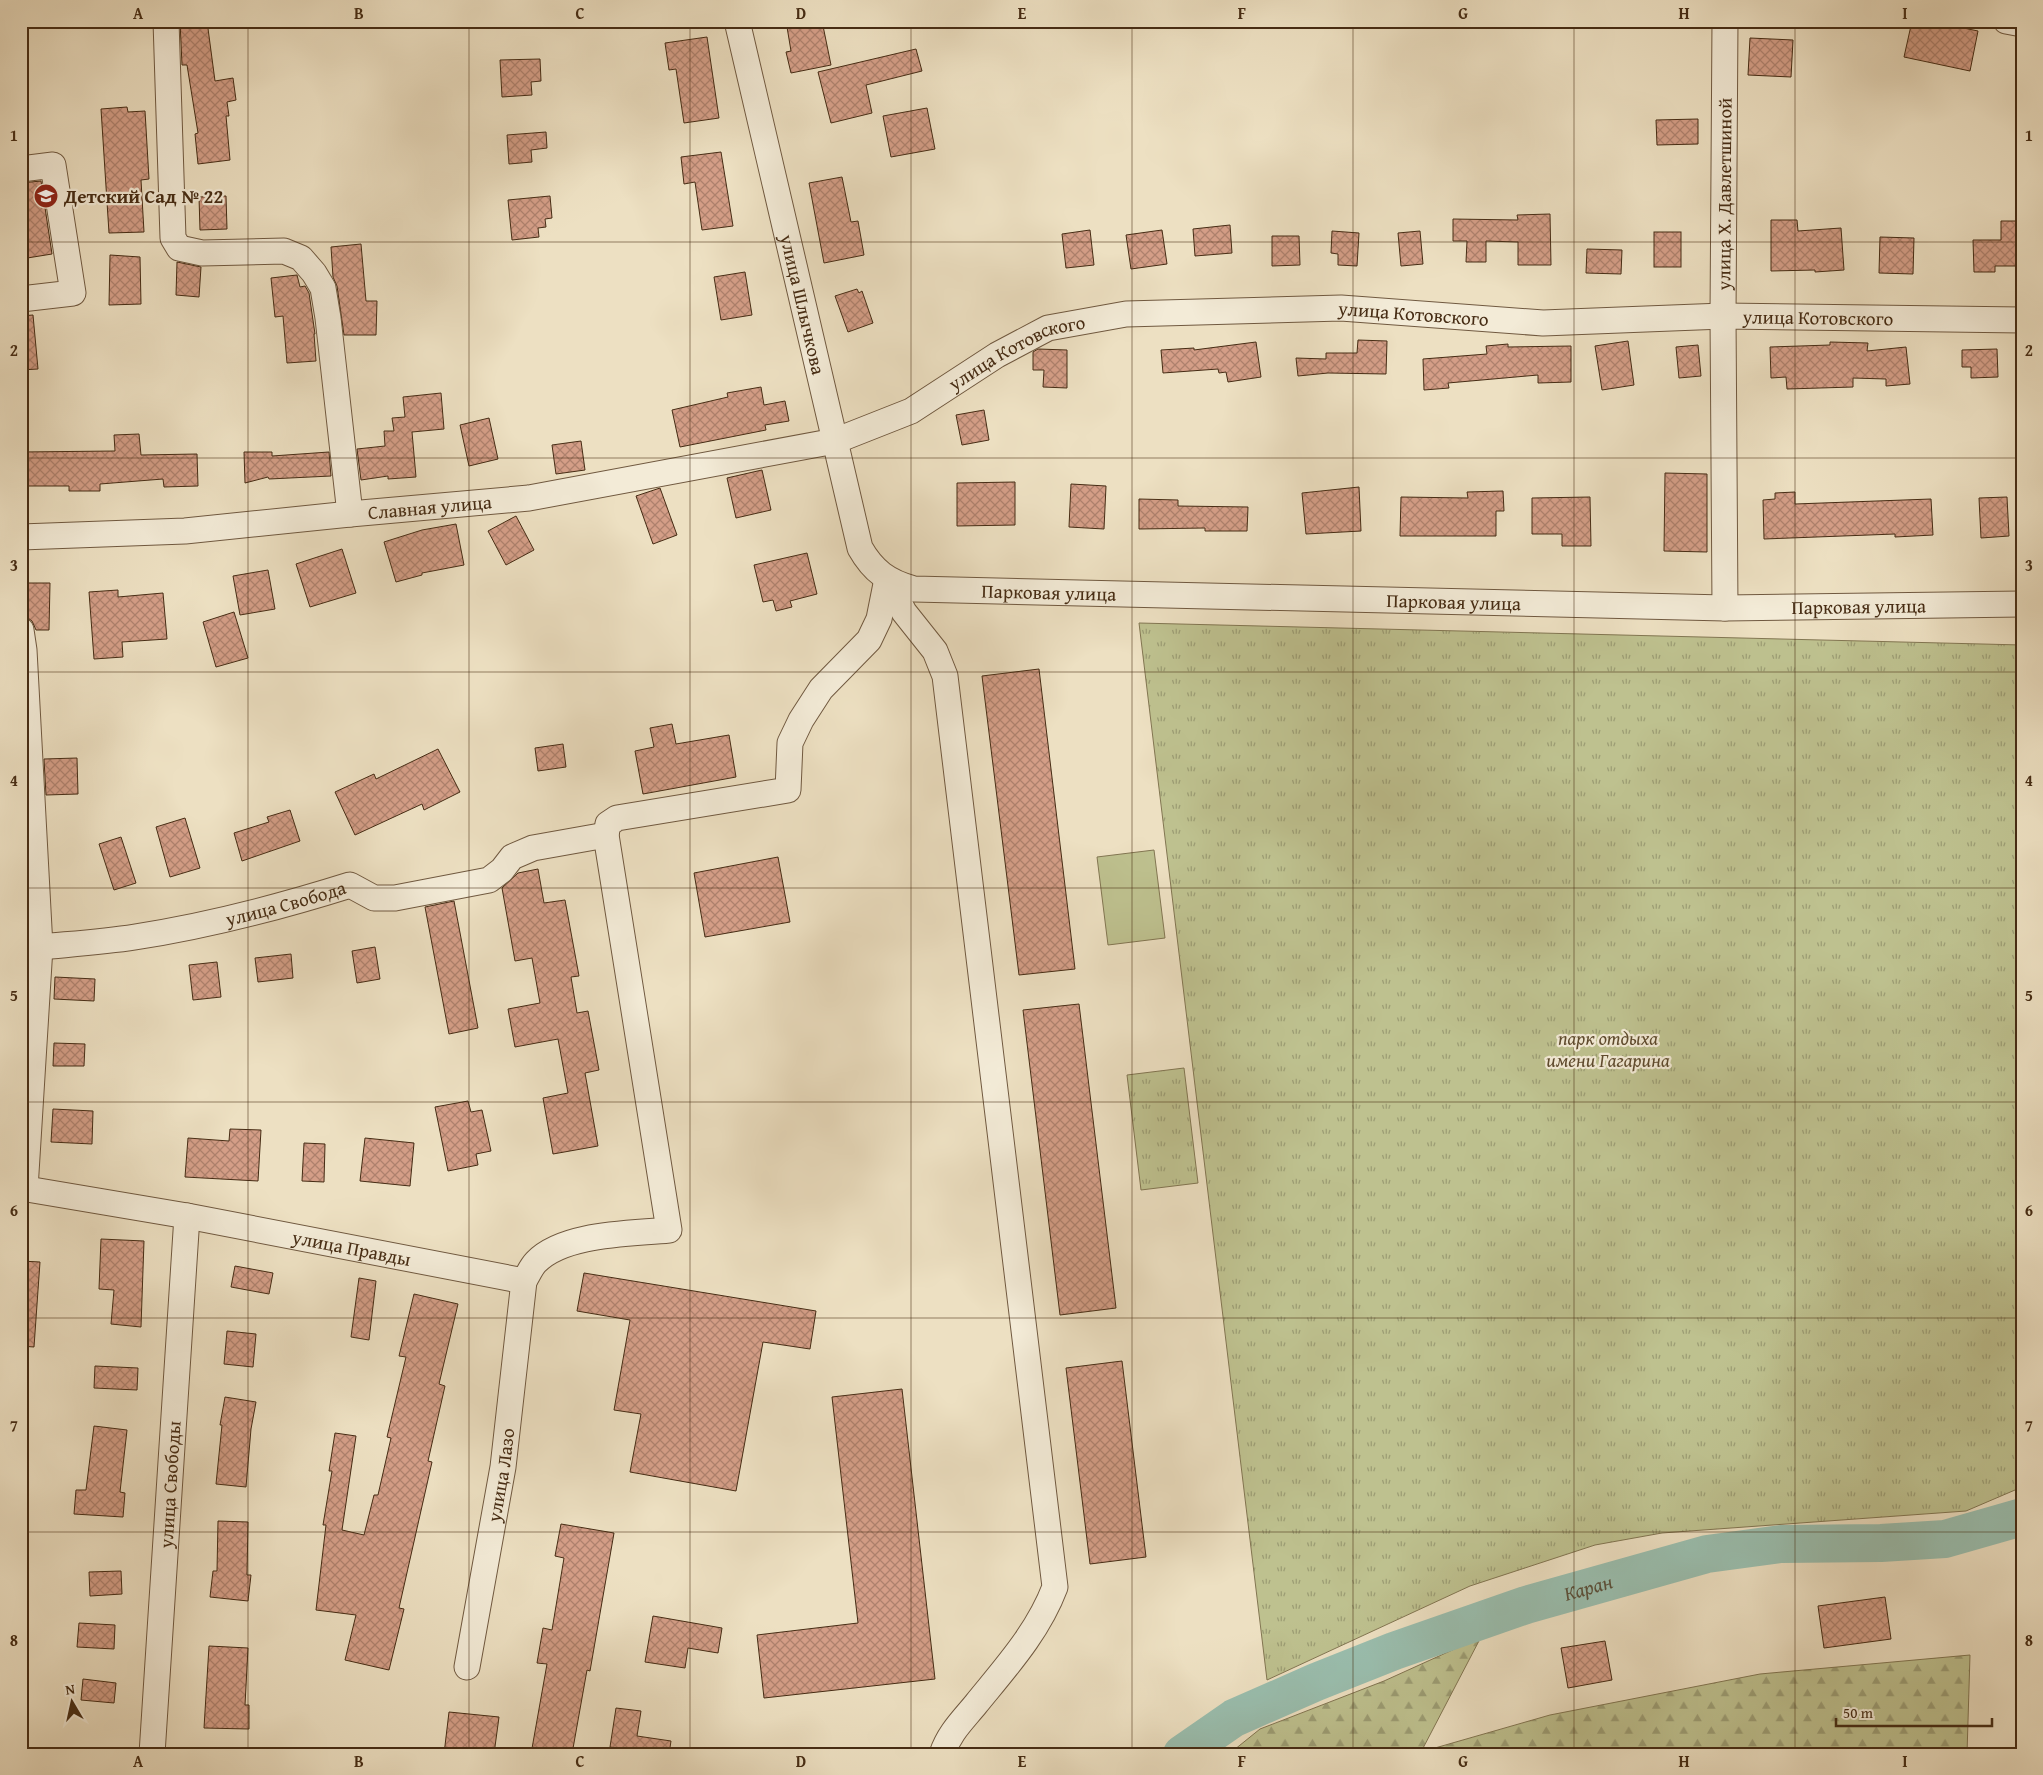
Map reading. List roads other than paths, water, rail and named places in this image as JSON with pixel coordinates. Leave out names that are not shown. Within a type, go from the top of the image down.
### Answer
[{"type":"street","points":[[166,21],[173,238],[179,248],[202,253],[284,251],[301,258],[323,288],[350,514]]},
{"type":"street","name":"улица Шлычкова","points":[[737,21],[860,548],[868,562],[887,579]]},
{"type":"street","name":"улица Х. Давлетшиной","points":[[1725,21],[1723,316],[1725,608]]},
{"type":"street","points":[[2006,21],[2022,24]]},
{"type":"street","points":[[21,169],[53,165],[73,293],[21,299]]},
{"type":"street","name":"улица Котовского","points":[[835,441],[911,411],[997,355],[1048,328],[1126,314],[1341,308],[1543,323],[1723,316],[2022,320]]},
{"type":"street","name":"Славная улица","points":[[21,537],[185,531],[529,498],[835,441]]},
{"type":"street","points":[[524,1281],[536,1262],[567,1242],[613,1235],[669,1230],[606,835],[608,824],[617,818],[788,790],[790,743],[801,720],[821,689],[868,640],[879,619],[887,579]]},
{"type":"street","points":[[887,579],[904,612],[935,652],[944,676],[1055,1587],[1044,1613],[1027,1641],[955,1728],[942,1754]]},
{"type":"street","name":"Парковая улица","points":[[887,579],[898,585],[914,589],[1725,608],[2022,604]]},
{"type":"street","points":[[21,630],[24,650],[40,947],[23,1188]]},
{"type":"street","name":"улица Свобода","points":[[40,947],[135,937],[273,907],[350,885],[374,898],[395,898],[489,880],[502,870],[512,858],[533,848],[556,842],[606,835]]},
{"type":"street","name":"улица Правды","points":[[23,1188],[187,1216],[524,1281]]},
{"type":"street","name":"улица Свободы","points":[[152,1754],[187,1216]]},
{"type":"street","name":"улица Лазо","points":[[467,1667],[503,1467],[524,1281]]},
{"type":"waterway","name":"Каран","points":[[1182,1754],[1234,1718],[1316,1682],[1394,1651],[1526,1605],[1707,1554],[1781,1544],[1881,1543],[1945,1539],[2022,1517]]},
{"type":"place","name":"Детский Сад № 22","points":[[46,196]]},
{"type":"park label","name":"парк отдыха имени Гагарина","points":[[1608,1049]]}]
